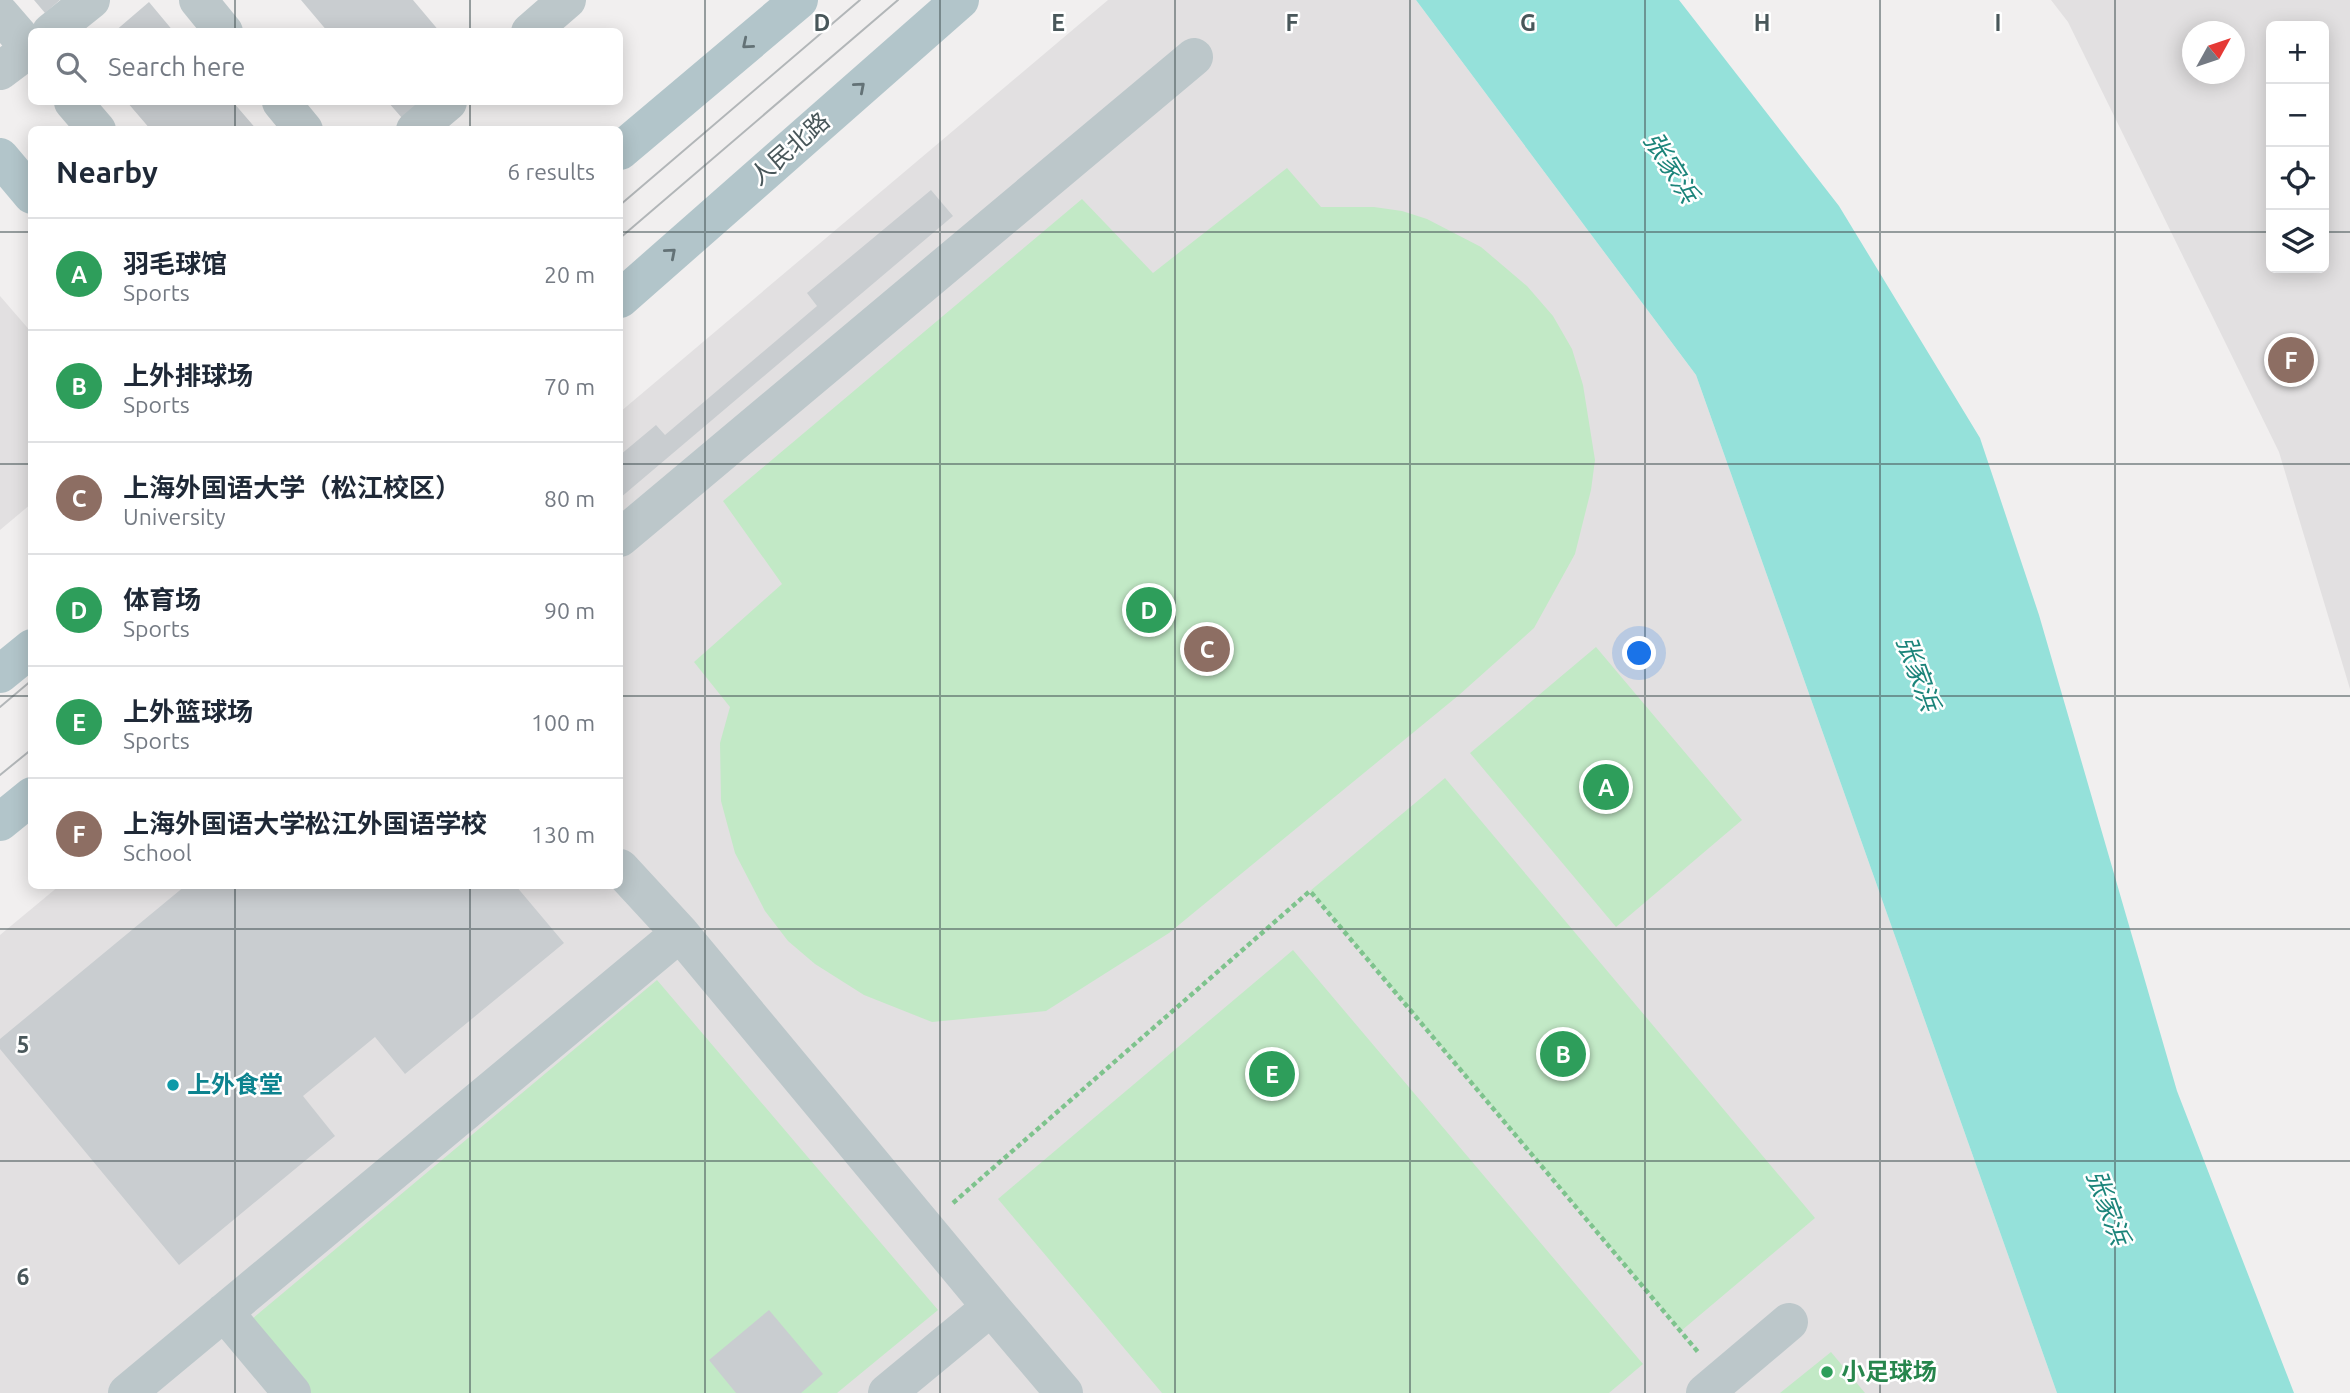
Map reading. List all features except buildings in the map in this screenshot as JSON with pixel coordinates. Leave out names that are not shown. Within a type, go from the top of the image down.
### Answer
[{"type":"main road","points":[[623,148],[799,0]]},
{"type":"main road","name":"人民北路","points":[[623,296],[960,0]]},
{"type":"main road","points":[[0,157],[28,190]]},
{"type":"main road","points":[[0,674],[28,651]]},
{"type":"main road","points":[[0,822],[28,799]]},
{"type":"street","points":[[57,28],[91,0]]},
{"type":"street","points":[[198,0],[221,28]]},
{"type":"street","points":[[0,15],[28,38]]},
{"type":"street","points":[[0,71],[28,51]]},
{"type":"street","points":[[623,535],[1194,57]]},
{"type":"street","points":[[76,105],[94,126]]},
{"type":"street","points":[[283,105],[301,126]]},
{"type":"street","points":[[420,126],[444,105]]},
{"type":"street","points":[[623,871],[680,933],[1063,1393]]},
{"type":"street","points":[[127,1393],[680,933]]},
{"type":"street","points":[[887,1393],[990,1307]]},
{"type":"street","points":[[225,1311],[292,1393]]},
{"type":"street","points":[[1713,1386],[1789,1322]]},
{"type":"path","points":[[924,1228],[1310,891],[1713,1386]]},
{"type":"shaded area","points":[[1108,0],[1416,0],[1696,375],[2057,1393],[0,1393],[0,935],[55,889],[623,889],[623,409]]},
{"type":"shaded area","points":[[2051,0],[2350,0],[2350,689],[2279,452],[2068,22]]},
{"type":"shaded area","points":[[0,296],[28,328],[28,507],[0,530]]},
{"type":"green space","points":[[1287,168],[1321,207],[1374,207],[1402,211],[1427,219],[1481,247],[1527,286],[1553,316],[1572,349],[1583,385],[1595,460],[1591,490],[1575,554],[1534,628],[1459,695],[1169,933],[1046,1011],[932,1022],[864,995],[815,964],[788,941],[765,911],[735,853],[721,801],[720,743],[730,707],[694,662],[782,584],[723,501],[1082,199],[1153,273]]},
{"type":"green space","points":[[1596,647],[1742,820],[1616,927],[1470,753]]},
{"type":"green space","points":[[1445,778],[1815,1218],[1681,1331],[1310,891]]},
{"type":"green space","points":[[1293,950],[1643,1364],[1609,1393],[1162,1393],[998,1199]]},
{"type":"green space","points":[[657,980],[938,1310],[837,1393],[304,1393],[246,1324]]},
{"type":"green space","name":"小足球场","points":[[1831,1352],[1865,1393],[1780,1393]]},
{"type":"water","name":"张家浜","points":[[1416,0],[1679,0],[1839,206],[1980,438],[2039,615],[2177,1091],[2294,1393],[2057,1393],[1696,375]]},
{"type":"tram line","points":[[623,202],[860,0]]},
{"type":"tram line","points":[[623,235],[898,0]]},
{"type":"tram line","points":[[0,707],[28,683]]},
{"type":"tram line","points":[[0,775],[28,752]]},
{"type":"place","name":"上海外国语大学松江外国语学校","points":[[2291,360]]},
{"type":"place","name":"体育场","points":[[1149,610]]},
{"type":"place","name":"上海外国语大学（松江校区）","points":[[1207,649]]},
{"type":"place","name":"羽毛球馆","points":[[1606,787]]},
{"type":"place","name":"上外排球场","points":[[1563,1054]]},
{"type":"place","name":"上外篮球场","points":[[1272,1074]]},
{"type":"place","name":"上外食堂","points":[[173,1085]]},
{"type":"place","name":"小足球场","points":[[1827,1372]]}]
